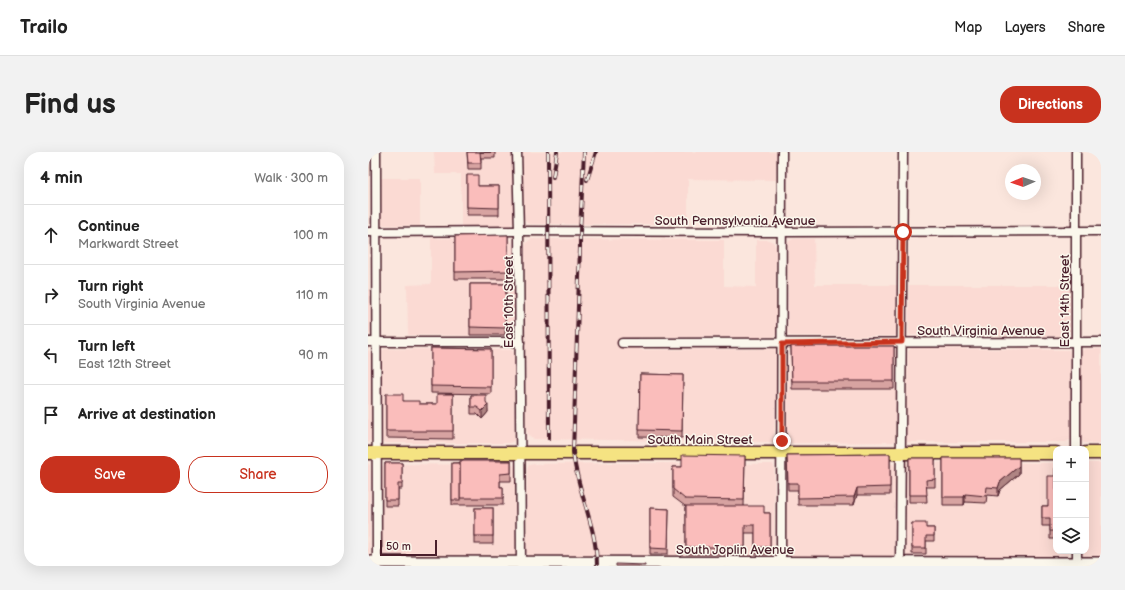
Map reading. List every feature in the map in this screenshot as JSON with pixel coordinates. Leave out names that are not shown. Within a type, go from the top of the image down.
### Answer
[{"type":"main road","name":"South Main Street","points":[[373,453],[1053,452]]},
{"type":"main road","points":[[1089,453],[1101,453]]},
{"type":"street","points":[[374,563],[373,453],[377,342],[372,232],[376,152]]},
{"type":"street","name":"East 10th Street","points":[[517,152],[519,231],[521,564]]},
{"type":"street","points":[[781,564],[782,152]]},
{"type":"street","points":[[900,564],[903,152]]},
{"type":"street","name":"East 14th Street","points":[[1076,152],[1076,446]]},
{"type":"street","name":"South Pennsylvania Avenue","points":[[372,232],[1101,231]]},
{"type":"street","points":[[368,342],[520,342]]},
{"type":"street","name":"South Virginia Avenue","points":[[622,344],[1101,342]]},
{"type":"street","name":"South Joplin Avenue","points":[[374,563],[1101,563]]},
{"type":"shaded area","points":[[434,152],[513,152],[513,223],[509,226],[461,226],[461,174],[435,174]]},
{"type":"shaded area","points":[[522,152],[777,152],[776,180],[688,179],[688,224],[531,224],[527,223],[524,218]]},
{"type":"shaded area","points":[[380,178],[420,178],[420,226],[382,225],[380,222]]},
{"type":"shaded area","points":[[431,238],[508,239],[512,242],[514,247],[514,332],[512,335],[408,335],[407,285],[431,284]]},
{"type":"shaded area","points":[[531,239],[724,240],[724,286],[756,287],[756,240],[769,240],[773,242],[776,247],[776,335],[774,337],[640,337],[640,350],[776,349],[777,389],[773,442],[531,438],[528,435],[526,427],[525,247],[526,243]]},
{"type":"shaded area","points":[[793,239],[814,239],[815,285],[897,285],[898,334],[895,336],[789,335],[788,243]]},
{"type":"shaded area","points":[[909,285],[1070,285],[1070,333],[1067,336],[910,335]]},
{"type":"shaded area","points":[[368,290],[371,290],[371,333],[368,336]]},
{"type":"shaded area","points":[[912,348],[1069,350],[1070,440],[1066,442],[907,442],[906,402],[908,352]]},
{"type":"shaded area","points":[[385,349],[513,351],[514,441],[508,443],[383,443],[381,351]]},
{"type":"shaded area","points":[[1085,349],[1101,349],[1101,443],[1084,443],[1081,439],[1081,351]]},
{"type":"shaded area","points":[[368,350],[371,353],[371,439],[368,443]]},
{"type":"shaded area","points":[[897,350],[898,355],[898,392],[895,402],[894,442],[785,442],[785,409],[788,389],[789,351]]},
{"type":"shaded area","points":[[638,463],[773,464],[773,556],[580,558],[532,557],[528,555],[527,470],[529,465]]},
{"type":"shaded area","points":[[789,463],[893,464],[895,467],[894,556],[786,556],[786,466]]},
{"type":"shaded area","points":[[906,463],[1053,463],[1053,554],[1069,555],[1066,557],[907,556]]},
{"type":"shaded area","points":[[1089,463],[1101,463],[1101,557],[1082,556],[1081,554],[1089,554]]},
{"type":"shaded area","points":[[368,464],[370,465],[370,553],[368,557]]},
{"type":"shaded area","points":[[384,464],[513,465],[515,467],[515,556],[383,556],[382,467]]},
{"type":"building","points":[[467,152],[480,152],[481,163],[468,163]]},
{"type":"building","points":[[467,175],[478,175],[478,186],[499,186],[499,208],[467,207]]},
{"type":"building","points":[[508,235],[508,271],[455,272],[455,236]]},
{"type":"building","points":[[470,284],[506,284],[505,328],[470,327]]},
{"type":"building","points":[[791,346],[894,346],[894,381],[792,381]]},
{"type":"building","points":[[431,348],[491,349],[491,387],[431,386]]},
{"type":"building","points":[[640,374],[683,375],[682,431],[639,430]]},
{"type":"building","points":[[386,394],[403,394],[403,401],[419,401],[419,404],[437,404],[437,394],[453,394],[453,431],[386,431]]},
{"type":"building","points":[[471,395],[486,395],[486,402],[488,405],[482,411],[477,407],[471,407]]},
{"type":"building","points":[[890,454],[890,487],[857,488],[854,497],[798,498],[798,483],[788,483],[787,455]]},
{"type":"building","points":[[682,455],[745,456],[744,500],[685,499],[673,489],[673,467],[682,467]]},
{"type":"building","points":[[909,458],[935,458],[935,479],[926,480],[927,495],[909,495]]},
{"type":"building","points":[[943,458],[1019,458],[1019,466],[1000,482],[998,488],[987,487],[986,496],[965,494],[964,497],[943,497]]},
{"type":"building","points":[[460,461],[511,461],[511,473],[500,474],[500,487],[503,487],[503,498],[460,498]]},
{"type":"building","points":[[385,463],[402,463],[402,484],[398,484],[398,500],[385,500]]},
{"type":"building","points":[[452,463],[460,463],[460,500],[452,500]]},
{"type":"building","points":[[1048,476],[1053,476],[1053,531],[1050,531],[1050,518],[1042,518],[1042,506],[1048,506]]},
{"type":"building","points":[[686,506],[764,506],[764,513],[770,513],[770,547],[755,547],[755,525],[745,525],[745,547],[686,547]]},
{"type":"building","points":[[475,508],[493,508],[493,536],[475,536]]},
{"type":"building","points":[[650,508],[669,509],[668,549],[650,548]]},
{"type":"building","points":[[912,523],[926,523],[926,528],[934,528],[934,536],[926,536],[926,548],[912,548]]},
{"type":"building","points":[[616,564],[645,565],[645,566],[616,566]]},
{"type":"railway","points":[[548,152],[549,438]]},
{"type":"railway","points":[[553,177],[557,152]]},
{"type":"railway","points":[[584,152],[573,452],[578,481],[594,537],[597,566]]},
{"type":"railway","points":[[587,180],[596,152]]},
{"type":"route","points":[[782,441],[782,344],[902,342],[903,232]]}]
